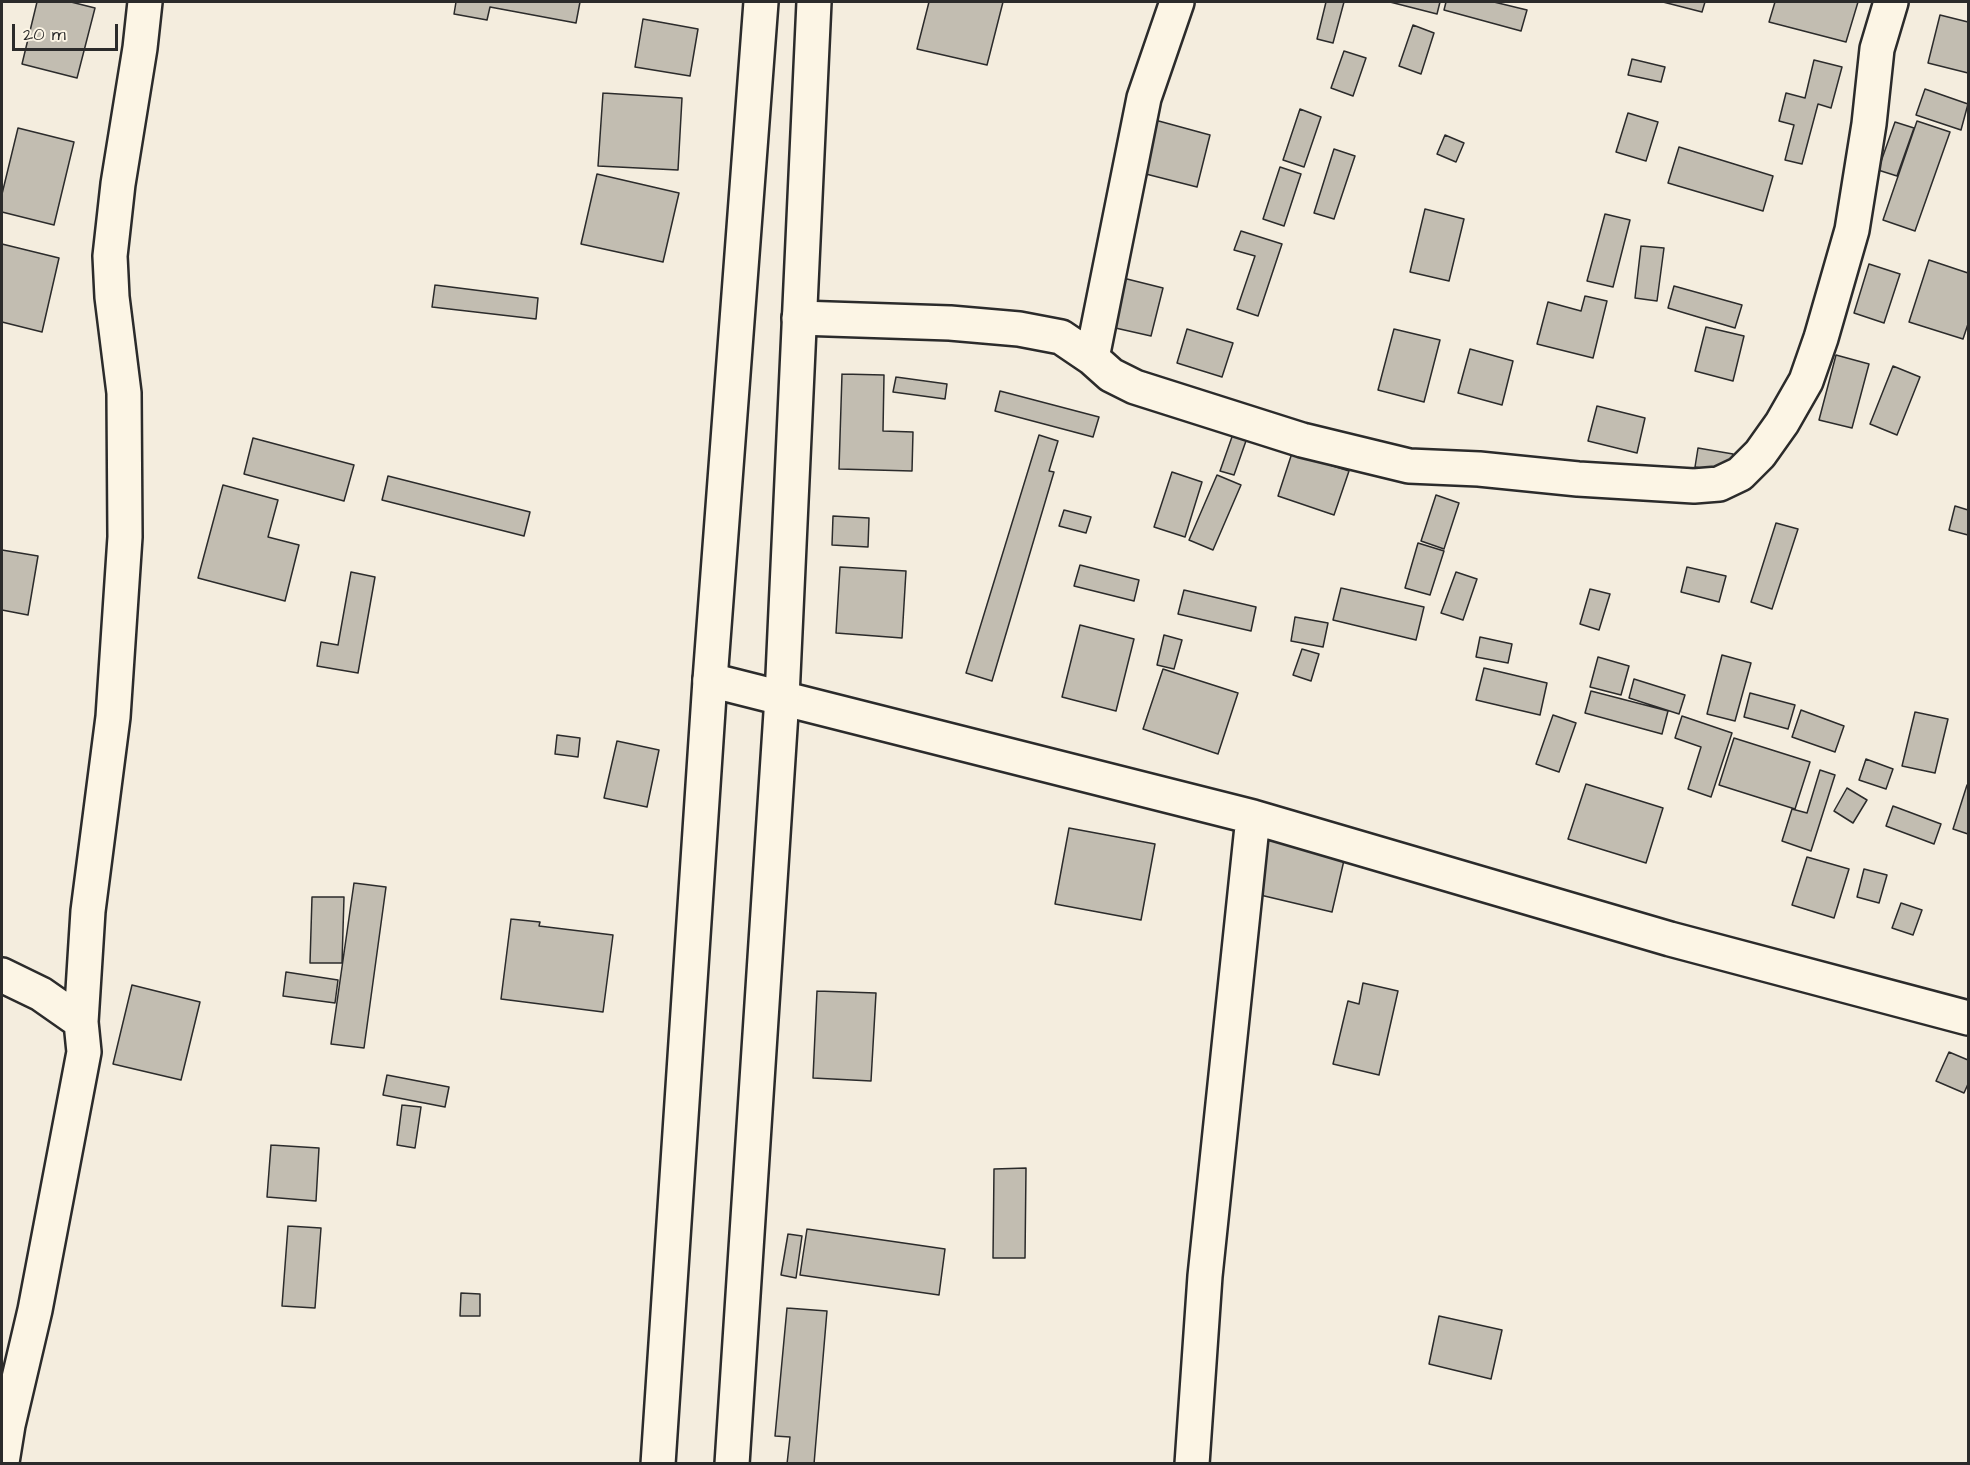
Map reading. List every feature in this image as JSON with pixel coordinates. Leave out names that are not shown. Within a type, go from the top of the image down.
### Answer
[{"type":"street","points":[[2,1462],[8,1425],[35,1310],[84,1052],[81,1022],[88,911],[113,717],[125,537],[124,393],[112,297],[110,256],[145,2]]},
{"type":"street","points":[[658,1464],[710,680],[760,2]]},
{"type":"street","points":[[732,1464],[782,697],[814,2]]},
{"type":"street","points":[[1092,358],[1144,98],[1177,2]]},
{"type":"street","points":[[800,318],[1019,329],[1061,337],[1112,375],[1135,387],[1302,440],[1376,460],[1409,466],[1479,469],[1578,479],[1694,486],[1719,484],[1740,474],[1760,454],[1782,423],[1806,381],[1814,360],[1852,230],[1869,124],[1877,49],[1891,2]]},
{"type":"street","points":[[710,680],[1253,817],[1670,939],[1968,1018]]},
{"type":"street","points":[[1192,1464],[1205,1276],[1253,817]]},
{"type":"street","points":[[2,975],[41,994],[81,1022]]},
{"type":"building","points":[[37,2],[71,2],[95,8],[77,78],[22,64]]},
{"type":"building","points":[[456,2],[580,2],[576,23],[490,7],[487,20],[454,14]]},
{"type":"building","points":[[929,2],[1003,2],[987,65],[917,49]]},
{"type":"building","points":[[1326,2],[1344,2],[1333,43],[1317,39]]},
{"type":"building","points":[[1390,2],[1440,2],[1437,14]]},
{"type":"building","points":[[1446,2],[1494,2],[1527,10],[1521,31],[1444,10]]},
{"type":"building","points":[[1663,2],[1705,2],[1702,12]]},
{"type":"building","points":[[1775,2],[1858,2],[1846,42],[1769,22]]},
{"type":"building","points":[[1940,15],[1968,22],[1968,73],[1928,63]]},
{"type":"building","points":[[643,19],[698,29],[690,76],[635,67]]},
{"type":"building","points":[[1413,25],[1434,33],[1421,74],[1399,66]]},
{"type":"building","points":[[1344,51],[1366,58],[1353,96],[1331,88]]},
{"type":"building","points":[[1632,59],[1665,67],[1661,82],[1628,75]]},
{"type":"building","points":[[1814,60],[1842,67],[1831,108],[1818,104],[1802,164],[1785,160],[1794,125],[1779,121],[1786,93],[1805,98]]},
{"type":"building","points":[[1925,89],[1968,104],[1961,130],[1916,115]]},
{"type":"building","points":[[603,93],[682,98],[678,170],[598,166]]},
{"type":"building","points":[[1300,109],[1321,117],[1304,167],[1283,160]]},
{"type":"building","points":[[1628,113],[1658,122],[1646,161],[1616,152]]},
{"type":"building","points":[[1155,120],[1210,135],[1197,187],[1142,173]]},
{"type":"building","points":[[1917,121],[1950,132],[1915,231],[1883,220]]},
{"type":"building","points":[[1895,122],[1914,128],[1897,176],[1878,170]]},
{"type":"building","points":[[18,128],[74,142],[54,225],[2,212],[2,194]]},
{"type":"building","points":[[1445,135],[1464,143],[1456,162],[1437,154]]},
{"type":"building","points":[[1679,147],[1773,176],[1763,211],[1668,183]]},
{"type":"building","points":[[1334,149],[1355,156],[1334,219],[1314,213]]},
{"type":"building","points":[[1280,167],[1301,174],[1284,226],[1263,219]]},
{"type":"building","points":[[597,174],[679,193],[663,262],[581,244]]},
{"type":"building","points":[[1425,209],[1464,219],[1449,281],[1410,272]]},
{"type":"building","points":[[1605,214],[1630,220],[1613,287],[1587,281]]},
{"type":"building","points":[[1241,231],[1282,244],[1258,316],[1237,309],[1255,256],[1234,250]]},
{"type":"building","points":[[2,244],[59,258],[42,332],[2,322]]},
{"type":"building","points":[[1641,246],[1664,248],[1657,301],[1635,298]]},
{"type":"building","points":[[1929,260],[1968,273],[1968,324],[1963,339],[1909,322]]},
{"type":"building","points":[[1869,264],[1900,274],[1884,323],[1854,313]]},
{"type":"building","points":[[1123,278],[1163,288],[1151,336],[1111,327]]},
{"type":"building","points":[[435,285],[538,298],[536,319],[432,307]]},
{"type":"building","points":[[1674,286],[1742,305],[1735,328],[1668,308]]},
{"type":"building","points":[[1585,296],[1607,301],[1593,358],[1537,344],[1548,302],[1581,311]]},
{"type":"building","points":[[1706,327],[1744,336],[1733,381],[1695,371]]},
{"type":"building","points":[[1187,329],[1233,343],[1222,377],[1177,363]]},
{"type":"building","points":[[1394,329],[1440,340],[1424,402],[1378,390]]},
{"type":"building","points":[[1470,349],[1513,361],[1502,405],[1458,393]]},
{"type":"building","points":[[1836,355],[1869,364],[1852,428],[1819,420]]},
{"type":"building","points":[[1893,366],[1920,377],[1897,435],[1870,424]]},
{"type":"building","points":[[842,374],[884,375],[883,431],[913,432],[912,471],[839,469]]},
{"type":"building","points":[[896,377],[947,384],[945,399],[893,392]]},
{"type":"building","points":[[1000,391],[1099,417],[1093,437],[995,411]]},
{"type":"building","points":[[1597,406],[1645,418],[1637,453],[1588,441]]},
{"type":"building","points":[[1233,434],[1247,438],[1234,475],[1220,471]]},
{"type":"building","points":[[1039,435],[1058,441],[1049,471],[1054,472],[992,681],[966,673]]},
{"type":"building","points":[[253,438],[354,465],[344,501],[244,474]]},
{"type":"building","points":[[1698,448],[1733,454],[1729,473],[1695,467]]},
{"type":"building","points":[[1292,453],[1349,471],[1334,515],[1278,496]]},
{"type":"building","points":[[1172,472],[1202,482],[1185,537],[1154,527]]},
{"type":"building","points":[[1217,475],[1241,485],[1213,550],[1189,540]]},
{"type":"building","points":[[388,476],[530,512],[524,536],[382,500]]},
{"type":"building","points":[[223,485],[278,500],[268,537],[299,545],[285,601],[198,578]]},
{"type":"building","points":[[1436,495],[1459,503],[1444,549],[1421,541]]},
{"type":"building","points":[[1955,506],[1968,510],[1968,535],[1949,530]]},
{"type":"building","points":[[1064,510],[1091,517],[1086,533],[1059,526]]},
{"type":"building","points":[[833,516],[869,518],[868,547],[832,545]]},
{"type":"building","points":[[1776,523],[1798,529],[1772,609],[1751,602]]},
{"type":"building","points":[[1418,543],[1444,551],[1430,595],[1405,588]]},
{"type":"building","points":[[2,550],[38,556],[28,615],[2,610]]},
{"type":"building","points":[[1080,565],[1139,580],[1134,601],[1074,586]]},
{"type":"building","points":[[840,567],[906,571],[902,638],[836,633]]},
{"type":"building","points":[[1687,567],[1726,576],[1719,602],[1681,592]]},
{"type":"building","points":[[351,572],[375,577],[358,673],[317,666],[321,642],[338,645]]},
{"type":"building","points":[[1456,572],[1477,579],[1463,620],[1441,613]]},
{"type":"building","points":[[1341,588],[1424,607],[1416,640],[1333,620]]},
{"type":"building","points":[[1590,589],[1610,594],[1599,630],[1580,624]]},
{"type":"building","points":[[1184,590],[1256,607],[1251,631],[1178,614]]},
{"type":"building","points":[[1295,617],[1328,623],[1323,647],[1291,641]]},
{"type":"building","points":[[1080,625],[1134,639],[1116,711],[1062,697]]},
{"type":"building","points":[[1164,635],[1182,640],[1174,669],[1157,665]]},
{"type":"building","points":[[1480,637],[1512,644],[1508,663],[1476,657]]},
{"type":"building","points":[[1302,649],[1319,654],[1311,681],[1293,675]]},
{"type":"building","points":[[1722,655],[1751,663],[1735,721],[1707,714]]},
{"type":"building","points":[[1598,657],[1629,666],[1621,695],[1590,687]]},
{"type":"building","points":[[1484,668],[1547,683],[1540,715],[1476,700]]},
{"type":"building","points":[[1163,669],[1238,693],[1218,754],[1143,729]]},
{"type":"building","points":[[1634,679],[1685,695],[1679,714],[1629,698]]},
{"type":"building","points":[[1591,691],[1668,711],[1662,734],[1585,713]]},
{"type":"building","points":[[1750,693],[1795,705],[1788,729],[1744,717]]},
{"type":"building","points":[[1801,710],[1844,726],[1835,752],[1792,737]]},
{"type":"building","points":[[1915,712],[1948,719],[1935,773],[1902,766]]},
{"type":"building","points":[[1553,715],[1576,723],[1559,772],[1536,764]]},
{"type":"building","points":[[1682,716],[1732,733],[1711,797],[1688,789],[1701,747],[1675,738]]},
{"type":"building","points":[[557,735],[580,738],[578,757],[555,754]]},
{"type":"building","points":[[1734,738],[1810,762],[1795,809],[1719,785]]},
{"type":"building","points":[[617,741],[659,750],[647,807],[604,798]]},
{"type":"building","points":[[1866,759],[1893,769],[1886,789],[1859,780]]},
{"type":"building","points":[[1820,770],[1835,775],[1811,851],[1782,841],[1792,809],[1807,813]]},
{"type":"building","points":[[1586,784],[1663,808],[1646,863],[1568,839]]},
{"type":"building","points":[[1968,786],[1968,834],[1953,829]]},
{"type":"building","points":[[1847,788],[1867,800],[1853,823],[1834,811]]},
{"type":"building","points":[[1893,806],[1941,824],[1934,844],[1886,826]]},
{"type":"building","points":[[1069,828],[1155,844],[1141,920],[1055,904]]},
{"type":"building","points":[[1269,837],[1345,856],[1332,912],[1256,894]]},
{"type":"building","points":[[1807,857],[1849,869],[1834,918],[1792,905]]},
{"type":"building","points":[[1864,869],[1887,875],[1879,903],[1857,897]]},
{"type":"building","points":[[354,883],[386,887],[364,1048],[331,1044]]},
{"type":"building","points":[[312,897],[344,897],[342,963],[310,963]]},
{"type":"building","points":[[1901,903],[1922,910],[1913,935],[1892,928]]},
{"type":"building","points":[[511,919],[540,922],[539,926],[613,935],[603,1012],[501,999]]},
{"type":"building","points":[[286,972],[338,980],[335,1003],[283,996]]},
{"type":"building","points":[[1363,983],[1398,991],[1379,1075],[1333,1064],[1348,1001],[1359,1004]]},
{"type":"building","points":[[132,985],[200,1002],[181,1080],[113,1064]]},
{"type":"building","points":[[817,991],[876,993],[871,1081],[813,1078]]},
{"type":"building","points":[[1949,1052],[1968,1060],[1968,1084],[1964,1093],[1936,1081]]},
{"type":"building","points":[[387,1075],[449,1087],[445,1107],[383,1095]]},
{"type":"building","points":[[402,1105],[421,1107],[415,1148],[397,1145]]},
{"type":"building","points":[[271,1145],[319,1148],[316,1201],[267,1197]]},
{"type":"building","points":[[1026,1168],[1025,1258],[993,1258],[994,1169]]},
{"type":"building","points":[[288,1226],[321,1228],[315,1308],[282,1306]]},
{"type":"building","points":[[807,1229],[945,1249],[939,1295],[800,1275]]},
{"type":"building","points":[[788,1234],[802,1236],[796,1278],[781,1275]]},
{"type":"building","points":[[461,1293],[480,1294],[480,1316],[460,1316]]},
{"type":"building","points":[[787,1308],[827,1311],[814,1464],[787,1464],[790,1437],[775,1436]]},
{"type":"building","points":[[1439,1316],[1502,1330],[1491,1379],[1429,1364]]}]
